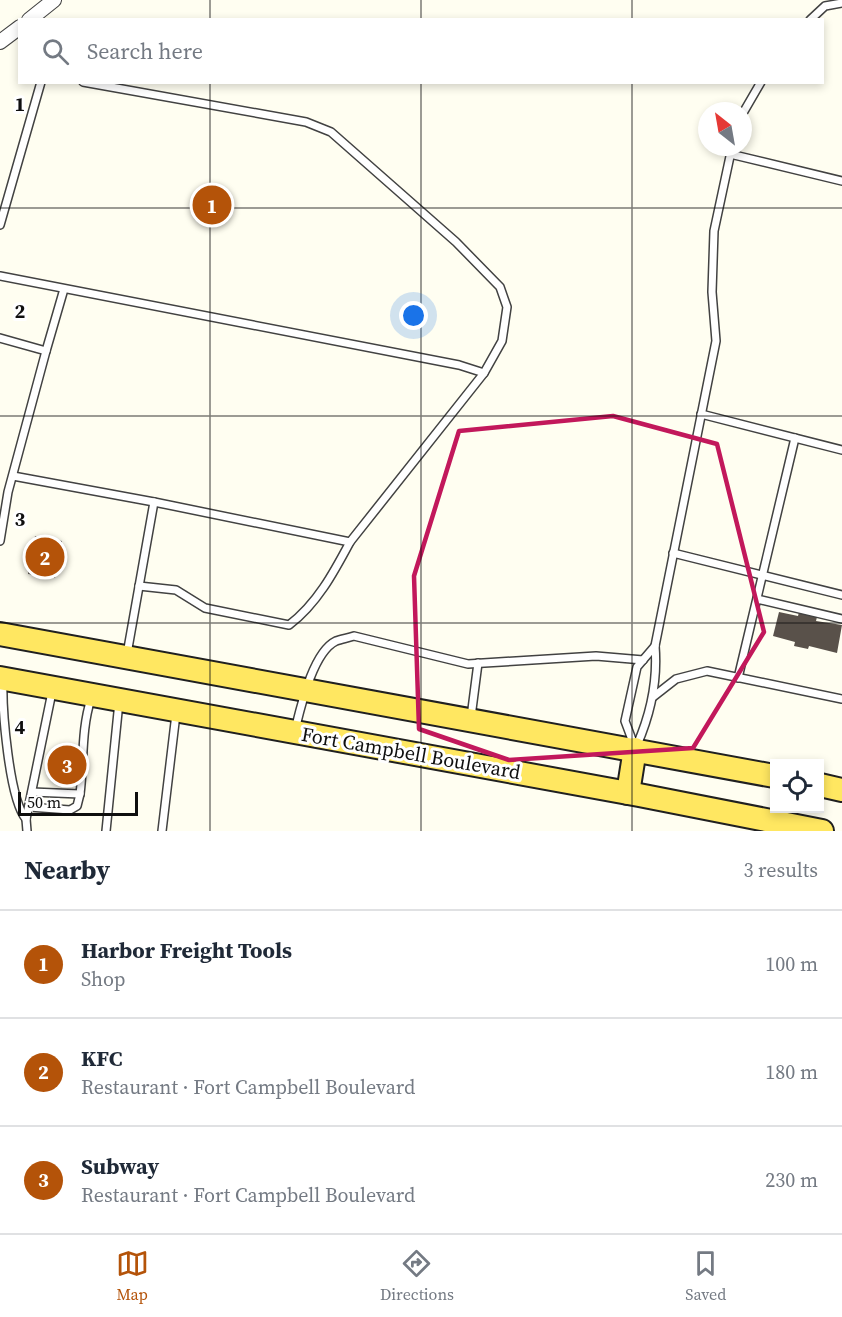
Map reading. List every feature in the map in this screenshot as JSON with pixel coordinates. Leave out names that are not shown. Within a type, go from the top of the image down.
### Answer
[{"type":"main road","points":[[0,634],[770,775]]},
{"type":"main road","name":"Fort Campbell Boulevard","points":[[1,678],[628,793],[822,831]]},
{"type":"main road","points":[[628,793],[635,749]]},
{"type":"main road","points":[[824,786],[842,790]]},
{"type":"street","points":[[32,18],[54,0]]},
{"type":"street","points":[[0,42],[16,32]]},
{"type":"lane","points":[[812,18],[825,6],[842,3]]},
{"type":"lane","points":[[0,225],[40,84]]},
{"type":"lane","points":[[93,84],[306,122],[331,132],[456,242],[500,287],[507,307],[502,341],[484,373],[350,542],[330,579],[299,617],[289,624],[205,608],[176,590],[139,586]]},
{"type":"lane","points":[[749,102],[760,84]]},
{"type":"lane","points":[[635,749],[648,721],[653,697],[657,672],[656,646],[716,341],[712,292],[714,231],[730,156]]},
{"type":"lane","points":[[752,156],[842,181]]},
{"type":"lane","points":[[0,276],[459,365],[484,373]]},
{"type":"lane","points":[[0,541],[13,476],[64,289]]},
{"type":"lane","points":[[0,338],[46,351]]},
{"type":"lane","points":[[700,414],[842,450]]},
{"type":"lane","points":[[738,678],[795,438]]},
{"type":"lane","points":[[13,476],[350,542]]},
{"type":"lane","points":[[126,656],[154,502]]},
{"type":"lane","points":[[674,553],[842,595]]},
{"type":"lane","points":[[757,599],[842,619]]},
{"type":"lane","points":[[294,732],[306,689],[323,651],[335,641],[354,636],[468,664],[596,656],[643,660]]},
{"type":"lane","points":[[635,749],[625,721],[637,667],[656,646]]},
{"type":"lane","points":[[471,719],[478,663]]},
{"type":"lane","points":[[653,697],[676,679],[706,671],[842,699]]},
{"type":"lane","points":[[1,678],[2,715],[14,783],[26,819],[27,831]]},
{"type":"lane","points":[[26,819],[53,688]]},
{"type":"lane","points":[[29,807],[70,810],[77,806],[86,745],[84,720],[93,695]]},
{"type":"lane","points":[[106,831],[119,700]]},
{"type":"lane","points":[[162,831],[176,710]]},
{"type":"lane","points":[[32,792],[80,794]]},
{"type":"highlighted area","points":[[613,416],[717,444],[764,632],[693,748],[509,760],[419,729],[414,576],[459,431]]},
{"type":"building","points":[[35,536],[62,541],[55,578],[28,574]]},
{"type":"building","points":[[779,612],[798,616],[799,612],[817,617],[816,621],[842,625],[837,653],[809,646],[808,649],[794,646],[795,642],[773,636]]},
{"type":"place","name":"Harbor Freight Tools","points":[[212,205]]},
{"type":"place","name":"KFC","points":[[45,557]]},
{"type":"place","name":"Subway","points":[[67,765]]}]
